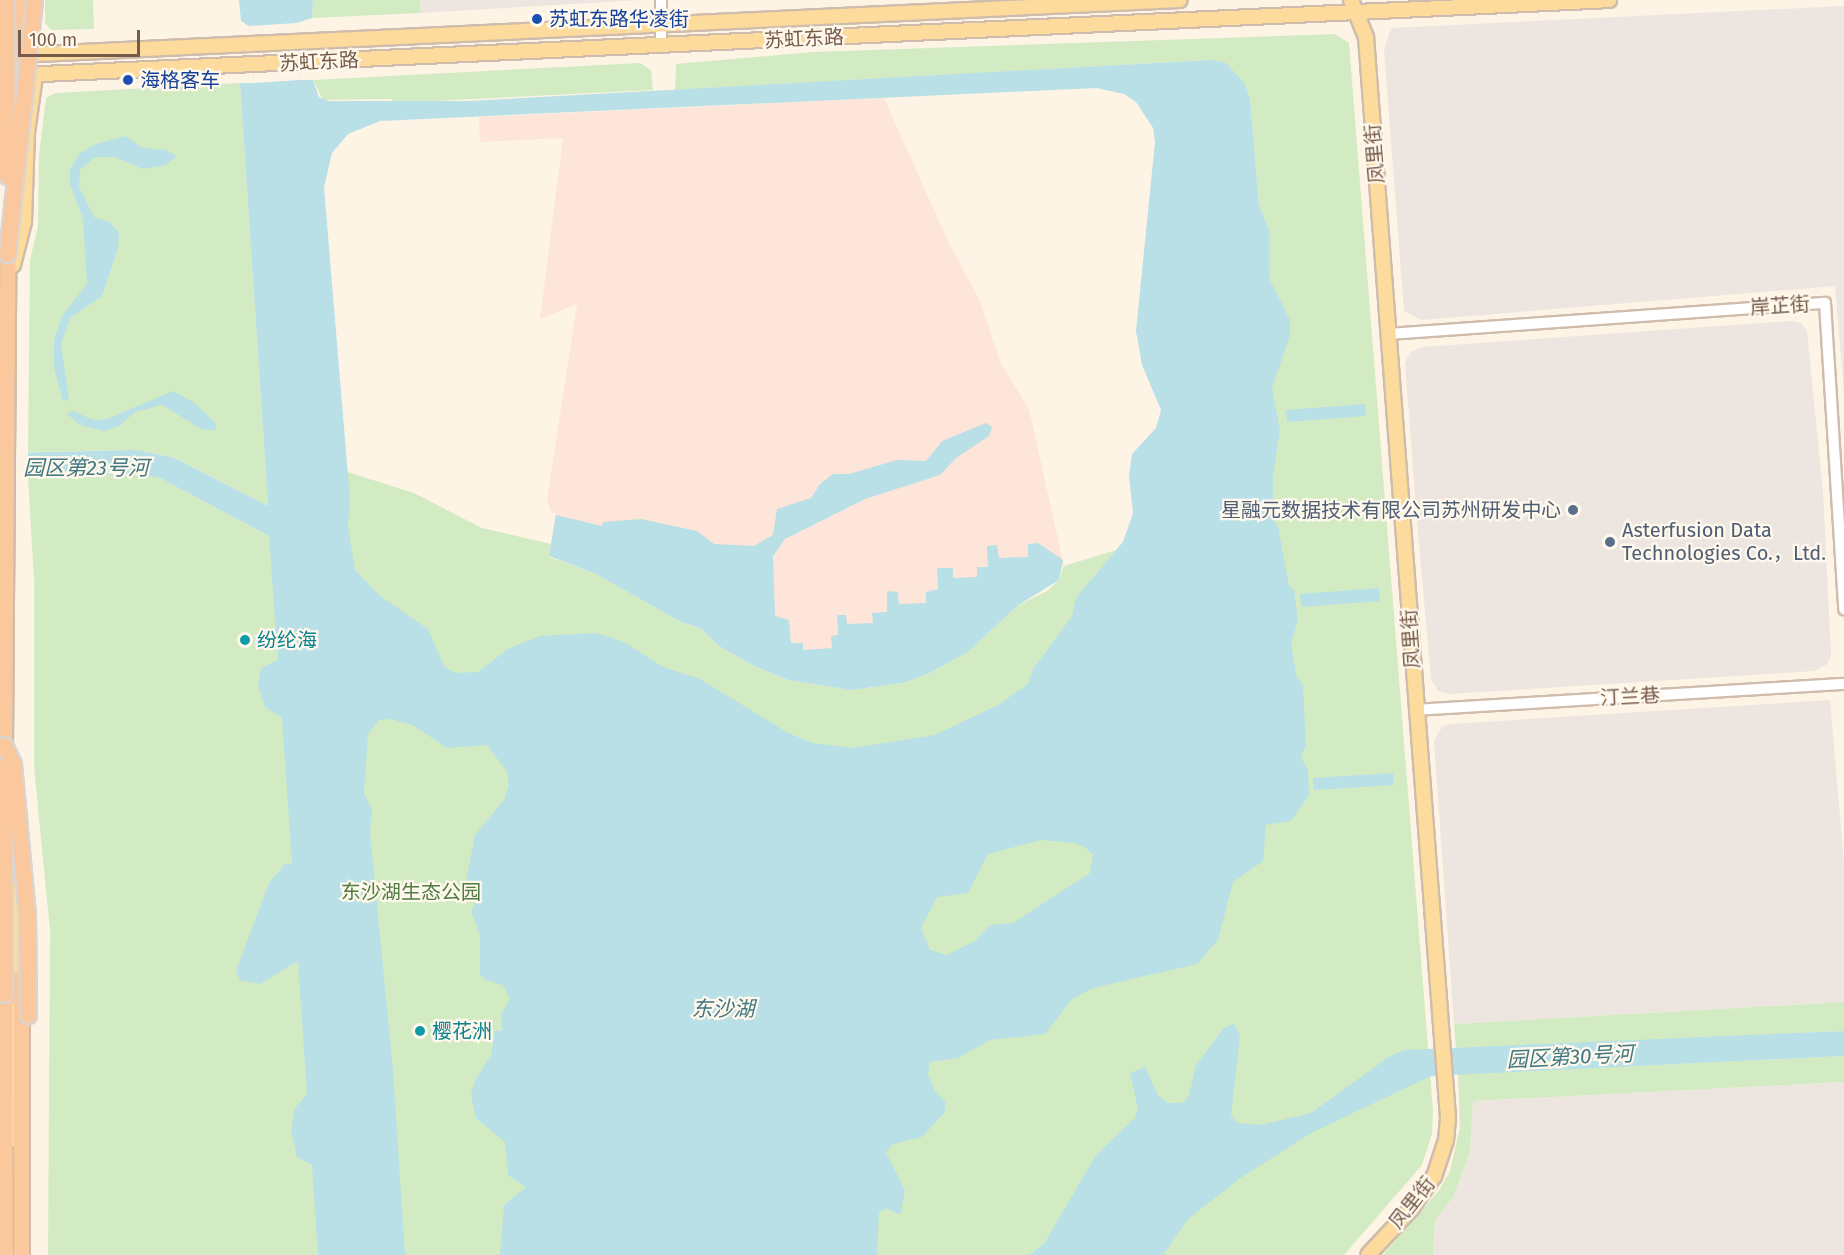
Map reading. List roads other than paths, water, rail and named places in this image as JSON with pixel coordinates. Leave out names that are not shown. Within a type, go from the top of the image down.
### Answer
[{"type":"highway","points":[[5,1255],[4,745],[10,260],[6,0]]},
{"type":"highway","points":[[0,4],[13,0]]},
{"type":"highway","points":[[7,55],[20,0]]},
{"type":"highway","points":[[10,260],[34,0]]},
{"type":"highway","points":[[4,745],[13,764],[27,915],[29,1255]]},
{"type":"highway","points":[[13,980],[21,1005],[21,1255]]},
{"type":"main road","name":"苏虹东路","points":[[7,55],[1180,0]]},
{"type":"main road","name":"凤里街","points":[[1351,0],[1359,13],[1366,37],[1444,1076],[1446,1140],[1434,1176],[1412,1208],[1368,1255]]},
{"type":"main road","name":"苏虹东路","points":[[7,76],[1609,0]]},
{"type":"main road","points":[[7,55],[13,453],[8,761],[13,980],[14,1255]]},
{"type":"main road","points":[[10,260],[24,222],[27,133],[35,76]]},
{"type":"street","points":[[661,46],[662,0]]},
{"type":"street","name":"岸芷街","points":[[1390,334],[1825,303],[1844,609]]},
{"type":"street","name":"汀兰巷","points":[[1415,710],[1844,684]]},
{"type":"water","name":"东沙湖","points":[[239,0],[313,0],[312,18],[297,23],[300,80],[313,80],[319,97],[328,101],[469,101],[1210,60],[1226,63],[1245,84],[1250,99],[1259,205],[1269,230],[1269,278],[1290,320],[1290,335],[1272,388],[1280,430],[1273,475],[1273,519],[1278,527],[1289,586],[1294,590],[1298,621],[1291,643],[1296,675],[1303,685],[1306,746],[1301,757],[1308,771],[1309,795],[1291,821],[1266,825],[1263,861],[1233,882],[1218,940],[1197,964],[1093,988],[1072,999],[1045,1034],[990,1040],[958,1058],[930,1062],[928,1074],[935,1091],[945,1101],[945,1112],[922,1137],[893,1144],[886,1152],[905,1191],[900,1215],[886,1208],[879,1212],[877,1255],[500,1255],[504,1205],[526,1187],[508,1175],[505,1142],[476,1118],[471,1095],[475,1080],[491,1055],[495,1031],[502,1031],[501,1015],[510,999],[503,985],[486,980],[480,974],[480,935],[471,911],[476,903],[468,894],[467,876],[475,835],[504,800],[509,784],[507,772],[487,745],[447,748],[413,725],[390,719],[379,720],[368,734],[364,793],[372,810],[370,833],[393,1070],[405,1255],[318,1255],[312,1165],[297,1157],[291,1131],[295,1108],[307,1094],[298,961],[260,984],[240,980],[236,971],[269,883],[285,864],[292,863],[282,718],[265,707],[258,686],[261,668],[278,660],[269,536],[160,478],[140,474],[0,477],[0,453],[136,450],[175,458],[268,506],[240,83],[254,83],[249,26],[241,21]],"holes":[[[1096,88],[1124,94],[1136,102],[1153,128],[1155,142],[1136,331],[1142,365],[1161,410],[1156,428],[1132,454],[1129,476],[1133,513],[1123,542],[1076,598],[1072,616],[1033,669],[1028,684],[998,705],[935,735],[853,748],[813,743],[788,733],[700,679],[663,667],[624,642],[597,633],[541,636],[509,648],[478,672],[455,673],[444,666],[428,629],[379,595],[355,570],[348,527],[350,499],[324,187],[332,153],[348,134],[380,121]],[[1041,840],[1075,843],[1086,848],[1093,855],[1090,873],[1013,923],[990,925],[975,941],[947,955],[930,950],[921,928],[937,897],[968,893],[988,854]]]},
{"type":"water","points":[[125,136],[143,148],[166,150],[177,156],[166,165],[143,169],[114,157],[95,157],[80,170],[79,187],[94,217],[110,222],[119,233],[118,248],[102,296],[70,318],[61,344],[69,400],[63,401],[54,368],[54,340],[62,316],[87,284],[83,219],[70,185],[70,169],[80,153],[96,144]]},
{"type":"water","points":[[173,391],[195,403],[216,424],[216,430],[203,430],[162,405],[135,412],[119,426],[104,431],[80,425],[67,414],[72,411],[94,420],[107,419]]},
{"type":"water","points":[[1365,404],[1366,416],[1287,422],[1286,410]]},
{"type":"water","points":[[986,423],[992,427],[989,436],[956,458],[940,475],[865,499],[785,539],[773,556],[775,616],[789,620],[791,643],[803,643],[803,650],[832,648],[831,636],[838,635],[837,615],[846,615],[847,624],[873,623],[872,613],[887,612],[887,591],[898,592],[899,604],[926,603],[926,592],[938,589],[937,568],[953,568],[953,578],[977,577],[977,567],[988,567],[987,546],[997,545],[999,558],[1028,557],[1028,544],[1038,543],[1063,560],[1059,580],[1017,606],[968,652],[928,674],[903,683],[852,690],[788,680],[754,666],[719,646],[700,628],[681,622],[596,574],[549,556],[556,515],[602,526],[603,522],[641,519],[697,531],[714,544],[754,546],[773,535],[777,509],[811,498],[820,484],[833,474],[849,474],[897,460],[926,461],[942,441]]},
{"type":"water","points":[[1379,588],[1380,601],[1301,607],[1300,594]]},
{"type":"water","points":[[1393,773],[1394,785],[1314,790],[1313,778]]},
{"type":"water","name":"园区第30号河","points":[[1234,1024],[1240,1035],[1231,1116],[1238,1123],[1261,1125],[1311,1113],[1390,1056],[1405,1050],[1844,1031],[1844,1056],[1431,1076],[1311,1133],[1239,1179],[1188,1219],[1163,1255],[1029,1255],[1044,1244],[1096,1155],[1135,1118],[1138,1109],[1130,1073],[1145,1067],[1158,1095],[1167,1103],[1182,1103],[1189,1096],[1196,1065],[1224,1028]]},
{"type":"place","name":"苏虹东路华凌街","points":[[537,19]]},
{"type":"place","name":"海格客车","points":[[128,80]]},
{"type":"place","name":"星融元数据技术有限公司苏州研发中心","points":[[1573,510]]},
{"type":"place","name":"Asterfusion Data Technologies Co.，Ltd.","points":[[1610,542]]},
{"type":"place","name":"纷纶海","points":[[245,640]]},
{"type":"place","name":"樱花洲","points":[[420,1031]]},
{"type":"water label","name":"园区第23号河","points":[[86,468]]},
{"type":"park label","name":"东沙湖生态公园","points":[[411,892]]}]
